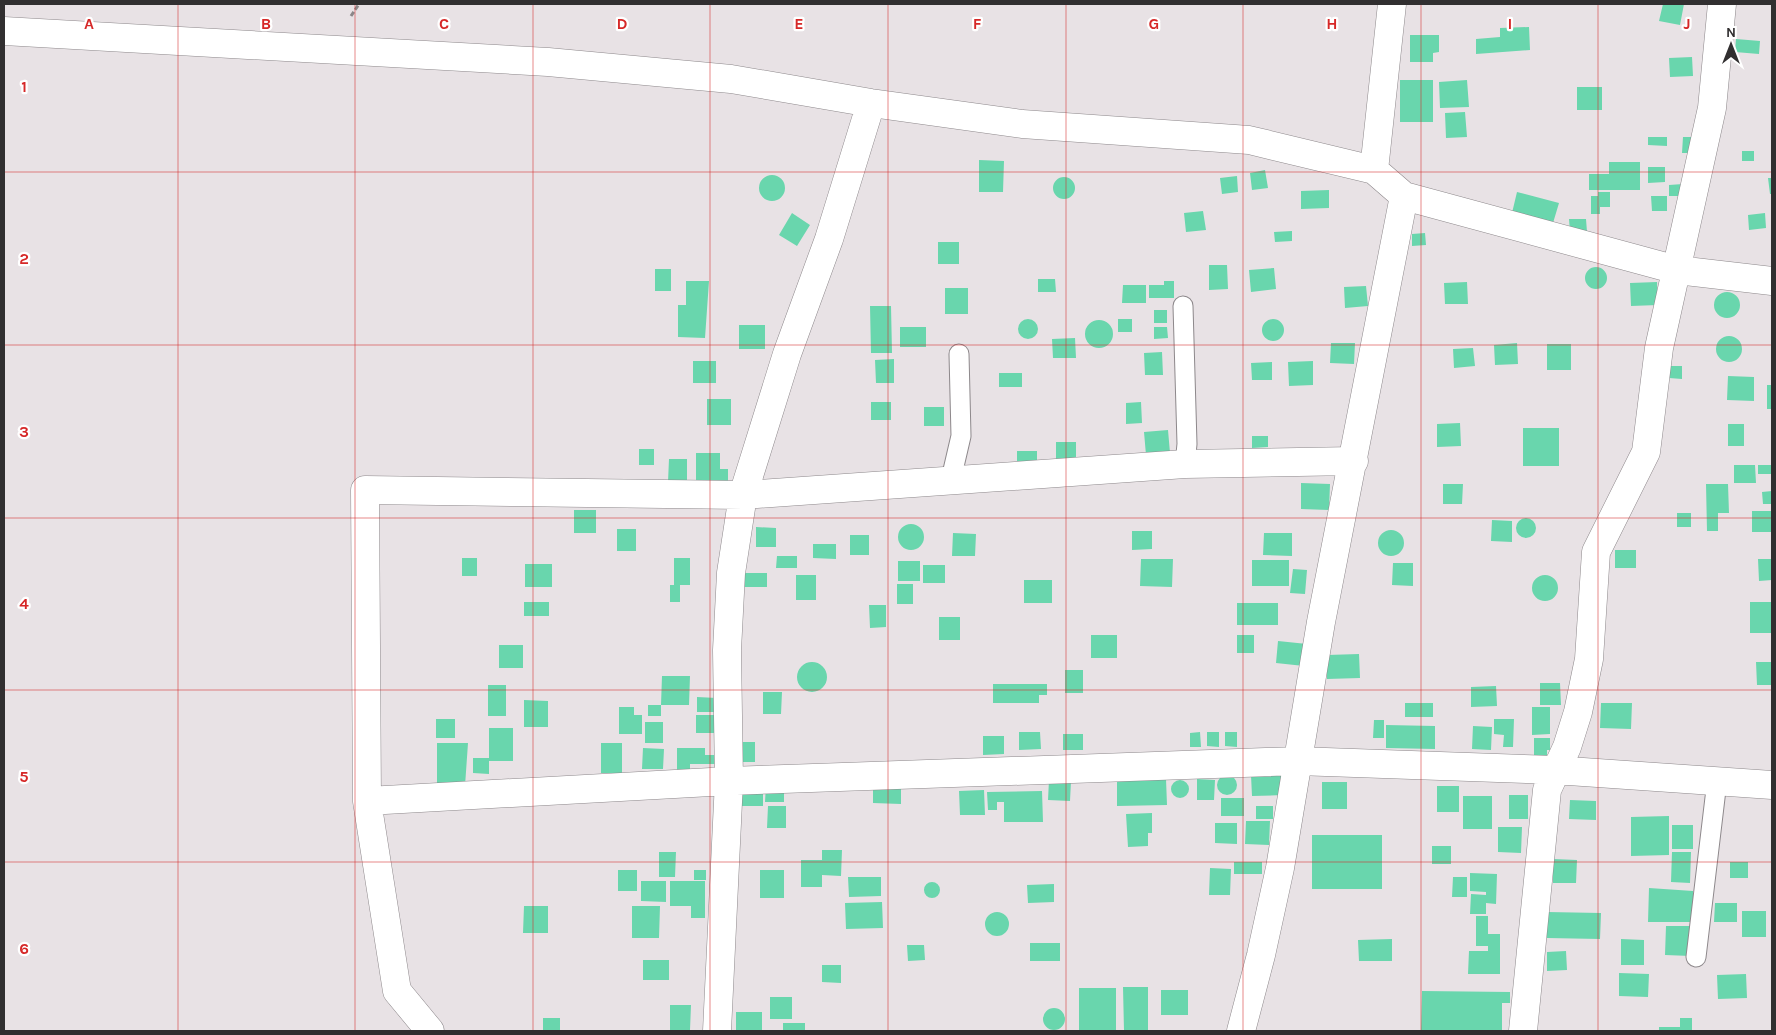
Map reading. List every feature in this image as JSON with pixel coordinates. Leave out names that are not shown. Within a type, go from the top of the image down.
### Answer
[{"type":"street","points":[[1374,170],[1392,4]]},
{"type":"street","points":[[1523,1031],[1547,790],[1554,770],[1567,747],[1578,712],[1588,659],[1596,552],[1646,452],[1660,348],[1712,108],[1722,4]]},
{"type":"street","points":[[4,31],[548,62],[731,79],[871,104],[1022,124],[1249,140],[1374,170],[1404,196],[1677,270],[1772,280]]},
{"type":"street","points":[[717,1031],[729,781],[727,650],[731,572],[743,495],[787,354],[830,239],[871,104]]},
{"type":"street","points":[[1241,1031],[1259,964],[1280,868],[1321,622],[1354,461],[1404,196]]},
{"type":"street","points":[[430,1031],[397,991],[367,801],[366,490],[743,495],[1186,464],[1354,461]]},
{"type":"street","points":[[367,801],[729,781],[1297,761],[1554,770],[1772,786]]},
{"type":"lane","points":[[1183,306],[1188,444],[1186,464]]},
{"type":"lane","points":[[952,479],[961,436],[959,354]]},
{"type":"lane","points":[[1696,957],[1717,782]]},
{"type":"building","points":[[1663,4],[1684,4],[1680,25],[1659,21]]},
{"type":"building","points":[[1529,27],[1530,50],[1476,54],[1476,39],[1500,37],[1500,28]]},
{"type":"building","points":[[1410,35],[1439,35],[1439,52],[1433,53],[1433,62],[1410,62]]},
{"type":"building","points":[[1736,39],[1760,41],[1759,54],[1735,52]]},
{"type":"building","points":[[1692,57],[1693,76],[1670,77],[1669,58]]},
{"type":"building","points":[[1400,80],[1433,80],[1433,122],[1400,122]]},
{"type":"building","points":[[1467,80],[1469,107],[1440,108],[1439,82]]},
{"type":"building","points":[[1577,87],[1602,87],[1602,110],[1577,110]]},
{"type":"building","points":[[1465,112],[1467,137],[1446,138],[1445,113]]},
{"type":"building","points":[[1648,137],[1667,137],[1667,146],[1648,145]]},
{"type":"building","points":[[1683,137],[1691,137],[1691,153],[1682,153]]},
{"type":"building","points":[[1742,151],[1754,151],[1754,161],[1742,161]]},
{"type":"building","points":[[979,160],[1004,161],[1003,192],[979,192]]},
{"type":"building","points":[[1609,162],[1640,162],[1640,190],[1589,190],[1589,174],[1609,174]]},
{"type":"building","points":[[1648,167],[1665,167],[1665,182],[1648,183]]},
{"type":"building","points":[[1265,170],[1268,188],[1252,190],[1250,173]]},
{"type":"building","points":[[772,175],[781,179],[785,188],[781,197],[772,201],[763,197],[759,188],[763,179]]},
{"type":"building","points":[[1237,176],[1238,192],[1222,194],[1220,178]]},
{"type":"building","points":[[1064,177],[1072,180],[1075,188],[1072,196],[1064,199],[1056,196],[1053,188],[1056,180]]},
{"type":"building","points":[[1768,178],[1772,178],[1772,194],[1770,194]]},
{"type":"building","points":[[1683,184],[1684,196],[1669,196],[1669,185]]},
{"type":"building","points":[[1329,190],[1329,208],[1301,209],[1301,191]]},
{"type":"building","points":[[1517,192],[1559,203],[1553,223],[1512,213]]},
{"type":"building","points":[[1598,192],[1610,192],[1610,207],[1600,207],[1600,214],[1591,214],[1591,196],[1598,196]]},
{"type":"building","points":[[1651,196],[1667,196],[1667,211],[1652,211]]},
{"type":"building","points":[[1203,211],[1206,230],[1186,232],[1184,213]]},
{"type":"building","points":[[792,213],[810,225],[797,246],[779,235]]},
{"type":"building","points":[[1765,213],[1766,228],[1749,230],[1748,215]]},
{"type":"building","points":[[1569,219],[1586,219],[1587,232],[1570,232]]},
{"type":"building","points":[[1292,231],[1292,241],[1275,242],[1274,232]]},
{"type":"building","points":[[1425,233],[1426,245],[1412,246],[1412,234]]},
{"type":"building","points":[[938,242],[959,242],[959,264],[938,264]]},
{"type":"building","points":[[1209,265],[1227,265],[1228,289],[1209,290]]},
{"type":"building","points":[[1596,267],[1606,274],[1607,278],[1600,288],[1596,289],[1586,282],[1585,278],[1592,268]]},
{"type":"building","points":[[1274,268],[1276,289],[1251,292],[1249,270]]},
{"type":"building","points":[[655,269],[671,269],[671,291],[655,291]]},
{"type":"building","points":[[1038,279],[1055,279],[1056,292],[1038,292]]},
{"type":"building","points":[[686,281],[709,281],[705,338],[678,337],[678,305],[686,305]]},
{"type":"building","points":[[1164,281],[1174,281],[1174,298],[1149,298],[1149,285],[1164,285]]},
{"type":"building","points":[[1467,282],[1468,304],[1445,304],[1444,283]]},
{"type":"building","points":[[1657,282],[1658,305],[1631,306],[1630,283]]},
{"type":"building","points":[[1123,285],[1146,285],[1146,303],[1122,303]]},
{"type":"building","points":[[1366,286],[1368,306],[1345,308],[1344,287]]},
{"type":"building","points":[[945,288],[968,288],[968,314],[945,314]]},
{"type":"building","points":[[1727,292],[1736,296],[1740,305],[1736,314],[1727,318],[1718,314],[1714,305],[1718,296]]},
{"type":"building","points":[[870,306],[891,306],[892,353],[871,353]]},
{"type":"building","points":[[1154,310],[1167,310],[1167,323],[1154,323]]},
{"type":"building","points":[[1028,319],[1035,322],[1038,329],[1035,336],[1028,339],[1021,336],[1018,329],[1021,322]]},
{"type":"building","points":[[1118,319],[1132,319],[1132,332],[1118,332]]},
{"type":"building","points":[[1273,319],[1283,326],[1284,330],[1277,340],[1273,341],[1263,334],[1262,330],[1269,320]]},
{"type":"building","points":[[1099,320],[1109,324],[1113,334],[1109,344],[1099,348],[1089,344],[1085,334],[1089,324]]},
{"type":"building","points":[[739,325],[765,325],[765,349],[739,349]]},
{"type":"building","points":[[900,327],[926,327],[926,347],[900,347]]},
{"type":"building","points":[[1154,327],[1167,327],[1168,338],[1154,339]]},
{"type":"building","points":[[1729,336],[1738,340],[1742,349],[1738,358],[1729,362],[1720,358],[1716,349],[1720,340]]},
{"type":"building","points":[[1075,338],[1076,358],[1053,358],[1052,339]]},
{"type":"building","points":[[1331,343],[1355,343],[1354,364],[1330,363]]},
{"type":"building","points":[[1517,343],[1518,364],[1495,365],[1494,345]]},
{"type":"building","points":[[1547,344],[1571,344],[1571,370],[1547,370]]},
{"type":"building","points":[[1473,348],[1475,366],[1454,368],[1453,349]]},
{"type":"building","points":[[1162,352],[1163,375],[1145,375],[1144,353]]},
{"type":"building","points":[[894,359],[894,383],[876,383],[875,360]]},
{"type":"building","points":[[693,361],[716,361],[716,383],[693,383]]},
{"type":"building","points":[[1313,361],[1313,385],[1289,386],[1288,362]]},
{"type":"building","points":[[1272,362],[1272,380],[1252,380],[1251,363]]},
{"type":"building","points":[[1670,366],[1682,366],[1682,379],[1669,378]]},
{"type":"building","points":[[999,373],[1022,373],[1022,387],[999,387]]},
{"type":"building","points":[[1728,376],[1754,377],[1754,401],[1727,400]]},
{"type":"building","points":[[1767,385],[1772,385],[1772,409],[1767,409]]},
{"type":"building","points":[[707,399],[731,399],[731,425],[707,425]]},
{"type":"building","points":[[871,402],[891,402],[891,420],[871,420]]},
{"type":"building","points":[[1141,402],[1142,423],[1126,424],[1126,403]]},
{"type":"building","points":[[924,407],[944,407],[944,426],[924,426]]},
{"type":"building","points":[[1460,423],[1461,446],[1437,447],[1437,424]]},
{"type":"building","points":[[1728,424],[1744,424],[1744,446],[1728,446]]},
{"type":"building","points":[[1523,428],[1559,428],[1559,466],[1523,466]]},
{"type":"building","points":[[1168,430],[1170,453],[1146,455],[1144,432]]},
{"type":"building","points":[[1252,436],[1268,436],[1268,447],[1252,448]]},
{"type":"building","points":[[1056,442],[1076,442],[1076,461],[1056,461]]},
{"type":"building","points":[[639,449],[654,449],[654,465],[639,465]]},
{"type":"building","points":[[1017,451],[1037,451],[1037,464],[1017,464]]},
{"type":"building","points":[[696,453],[720,453],[720,469],[728,469],[728,482],[696,482]]},
{"type":"building","points":[[669,459],[687,459],[687,482],[668,482]]},
{"type":"building","points":[[1734,465],[1755,465],[1756,483],[1734,483]]},
{"type":"building","points":[[1758,465],[1772,465],[1772,474],[1758,474]]},
{"type":"building","points":[[1301,483],[1330,484],[1329,510],[1301,509]]},
{"type":"building","points":[[1443,484],[1463,484],[1462,504],[1443,504]]},
{"type":"building","points":[[1706,484],[1728,484],[1729,513],[1718,513],[1718,531],[1707,531]]},
{"type":"building","points":[[1772,491],[1772,504],[1763,504],[1762,492]]},
{"type":"building","points":[[574,510],[596,510],[596,533],[574,533]]},
{"type":"building","points":[[1752,511],[1772,511],[1772,532],[1752,532]]},
{"type":"building","points":[[1677,513],[1691,513],[1691,527],[1677,527]]},
{"type":"building","points":[[1526,518],[1533,521],[1536,528],[1533,535],[1526,538],[1519,535],[1516,528],[1519,521]]},
{"type":"building","points":[[1492,520],[1512,521],[1512,542],[1491,541]]},
{"type":"building","points":[[911,524],[920,528],[924,537],[920,546],[911,550],[902,546],[898,537],[902,528]]},
{"type":"building","points":[[756,527],[776,528],[776,547],[756,547]]},
{"type":"building","points":[[617,529],[636,529],[636,551],[617,551]]},
{"type":"building","points":[[1391,530],[1400,534],[1404,543],[1400,552],[1391,556],[1382,552],[1378,543],[1382,534]]},
{"type":"building","points":[[1132,531],[1152,531],[1152,549],[1132,550]]},
{"type":"building","points":[[953,533],[976,534],[975,556],[952,556]]},
{"type":"building","points":[[1264,533],[1292,533],[1292,556],[1263,555]]},
{"type":"building","points":[[850,535],[869,535],[869,555],[850,555]]},
{"type":"building","points":[[813,544],[836,544],[836,559],[813,558]]},
{"type":"building","points":[[1615,550],[1636,550],[1636,568],[1615,568]]},
{"type":"building","points":[[777,556],[797,556],[797,568],[776,568]]},
{"type":"building","points":[[462,558],[477,558],[477,576],[462,576]]},
{"type":"building","points":[[674,558],[690,558],[690,585],[680,585],[680,602],[670,602],[670,585],[674,585]]},
{"type":"building","points":[[1141,559],[1173,559],[1172,587],[1140,586]]},
{"type":"building","points":[[1758,559],[1772,559],[1772,580],[1759,581]]},
{"type":"building","points":[[1252,560],[1289,560],[1289,586],[1252,586]]},
{"type":"building","points":[[898,561],[920,561],[920,581],[898,581]]},
{"type":"building","points":[[1393,563],[1413,563],[1413,586],[1392,585]]},
{"type":"building","points":[[525,564],[552,564],[552,587],[525,587]]},
{"type":"building","points":[[923,565],[945,565],[945,583],[923,583]]},
{"type":"building","points":[[1293,569],[1307,570],[1305,594],[1290,593]]},
{"type":"building","points":[[743,573],[767,573],[767,587],[743,587]]},
{"type":"building","points":[[796,575],[816,575],[816,600],[796,600]]},
{"type":"building","points":[[1545,575],[1554,579],[1558,588],[1554,597],[1545,601],[1536,597],[1532,588],[1536,579]]},
{"type":"building","points":[[1024,580],[1052,580],[1052,603],[1024,603]]},
{"type":"building","points":[[897,584],[913,584],[913,604],[897,604]]},
{"type":"building","points":[[524,602],[549,602],[549,616],[524,616]]},
{"type":"building","points":[[1750,602],[1772,602],[1772,633],[1750,633]]},
{"type":"building","points":[[1237,603],[1278,603],[1278,625],[1237,625]]},
{"type":"building","points":[[869,605],[886,605],[886,627],[870,628]]},
{"type":"building","points":[[939,617],[960,617],[960,640],[939,640]]},
{"type":"building","points":[[1091,635],[1117,635],[1117,658],[1091,658]]},
{"type":"building","points":[[1237,635],[1254,635],[1254,653],[1237,653]]},
{"type":"building","points":[[1278,641],[1307,644],[1304,666],[1276,663]]},
{"type":"building","points":[[499,645],[523,645],[523,668],[499,668]]},
{"type":"building","points":[[1359,654],[1360,678],[1327,679],[1327,655]]},
{"type":"building","points":[[812,662],[818,663],[826,671],[826,683],[818,691],[812,692],[806,691],[798,683],[797,677],[798,671],[806,663]]},
{"type":"building","points":[[1756,662],[1772,662],[1772,685],[1757,685]]},
{"type":"building","points":[[1065,670],[1083,670],[1083,693],[1065,693]]},
{"type":"building","points":[[662,676],[690,676],[689,705],[661,705]]},
{"type":"building","points":[[1540,683],[1560,683],[1561,705],[1540,705]]},
{"type":"building","points":[[993,684],[1047,684],[1047,695],[1039,695],[1039,703],[993,703]]},
{"type":"building","points":[[488,685],[506,685],[506,716],[488,716]]},
{"type":"building","points":[[1496,686],[1497,706],[1471,707],[1471,687]]},
{"type":"building","points":[[763,692],[782,692],[781,714],[763,714]]},
{"type":"building","points":[[697,697],[717,698],[717,712],[697,712]]},
{"type":"building","points":[[524,700],[548,701],[548,727],[524,727]]},
{"type":"building","points":[[1405,703],[1433,703],[1433,717],[1405,717]]},
{"type":"building","points":[[1601,703],[1632,703],[1631,729],[1600,728]]},
{"type":"building","points":[[648,705],[661,705],[661,716],[648,716]]},
{"type":"building","points":[[619,707],[634,707],[634,715],[642,715],[642,734],[619,734]]},
{"type":"building","points":[[1532,707],[1550,707],[1550,734],[1532,735]]},
{"type":"building","points":[[696,715],[720,715],[719,733],[696,733]]},
{"type":"building","points":[[436,719],[455,719],[455,738],[436,738]]},
{"type":"building","points":[[1494,719],[1514,719],[1513,747],[1503,747],[1504,735],[1494,734]]},
{"type":"building","points":[[1374,720],[1384,720],[1384,738],[1373,738]]},
{"type":"building","points":[[645,722],[663,722],[663,743],[645,743]]},
{"type":"building","points":[[1386,725],[1435,726],[1435,749],[1386,748]]},
{"type":"building","points":[[1473,726],[1492,727],[1491,750],[1472,749]]},
{"type":"building","points":[[489,728],[513,728],[513,761],[489,761],[489,774],[473,773],[473,758],[489,758]]},
{"type":"building","points":[[1019,732],[1040,732],[1041,749],[1019,750]]},
{"type":"building","points":[[1200,732],[1201,747],[1190,747],[1190,733]]},
{"type":"building","points":[[1207,732],[1219,732],[1219,747],[1207,746]]},
{"type":"building","points":[[1225,732],[1237,732],[1237,747],[1225,746]]},
{"type":"building","points":[[1063,734],[1083,734],[1083,750],[1063,750]]},
{"type":"building","points":[[983,736],[1004,736],[1004,754],[983,755]]},
{"type":"building","points":[[1534,738],[1550,738],[1550,750],[1547,750],[1547,757],[1534,757]]},
{"type":"building","points":[[741,742],[755,742],[755,762],[740,762]]},
{"type":"building","points":[[437,743],[468,743],[465,786],[437,786]]},
{"type":"building","points":[[601,743],[622,743],[622,773],[601,773]]},
{"type":"building","points":[[643,748],[664,749],[663,769],[642,769]]},
{"type":"building","points":[[677,748],[705,748],[705,755],[721,755],[721,764],[690,764],[690,770],[677,770]]},
{"type":"building","points":[[1227,775],[1234,778],[1237,785],[1234,792],[1227,795],[1220,792],[1217,785],[1220,778]]},
{"type":"building","points":[[1251,775],[1283,775],[1284,795],[1252,796]]},
{"type":"building","points":[[1166,779],[1167,805],[1117,806],[1117,780]]},
{"type":"building","points":[[1197,779],[1215,780],[1214,800],[1197,800]]},
{"type":"building","points":[[1049,780],[1071,781],[1070,801],[1048,800]]},
{"type":"building","points":[[1176,780],[1184,780],[1189,785],[1187,796],[1176,798],[1171,793],[1171,785]]},
{"type":"building","points":[[1322,782],[1347,782],[1347,809],[1322,809]]},
{"type":"building","points":[[873,784],[901,784],[901,804],[873,803]]},
{"type":"building","points":[[766,785],[784,785],[784,802],[765,802]]},
{"type":"building","points":[[739,786],[763,786],[763,806],[739,806]]},
{"type":"building","points":[[1437,786],[1459,786],[1459,812],[1437,812]]},
{"type":"building","points":[[984,790],[985,815],[960,815],[959,791]]},
{"type":"building","points":[[1042,791],[1043,822],[1004,822],[1004,802],[997,802],[997,810],[988,810],[987,792]]},
{"type":"building","points":[[1509,795],[1528,795],[1528,819],[1509,819]]},
{"type":"building","points":[[1463,796],[1492,796],[1492,829],[1463,829]]},
{"type":"building","points":[[1221,798],[1244,798],[1244,816],[1221,816]]},
{"type":"building","points":[[1570,800],[1596,801],[1596,820],[1569,819]]},
{"type":"building","points":[[768,806],[786,806],[786,828],[767,828]]},
{"type":"building","points":[[1256,806],[1273,806],[1273,819],[1256,819]]},
{"type":"building","points":[[1152,813],[1152,833],[1148,833],[1148,846],[1128,847],[1126,814]]},
{"type":"building","points":[[1669,816],[1669,855],[1631,856],[1631,817]]},
{"type":"building","points":[[1246,821],[1270,821],[1269,845],[1245,844]]},
{"type":"building","points":[[1215,823],[1237,823],[1237,844],[1215,843]]},
{"type":"building","points":[[1672,825],[1693,825],[1693,849],[1672,849]]},
{"type":"building","points":[[1498,827],[1522,827],[1521,853],[1498,852]]},
{"type":"building","points":[[1312,835],[1382,835],[1382,889],[1312,889]]},
{"type":"building","points":[[1432,846],[1451,846],[1451,864],[1432,864]]},
{"type":"building","points":[[822,850],[842,850],[841,876],[822,875],[822,887],[801,887],[801,860],[822,860]]},
{"type":"building","points":[[659,852],[676,852],[675,877],[659,877]]},
{"type":"building","points":[[1672,852],[1691,852],[1690,883],[1671,882]]},
{"type":"building","points":[[1553,859],[1577,860],[1576,883],[1553,883]]},
{"type":"building","points":[[1234,862],[1262,862],[1262,874],[1234,874]]},
{"type":"building","points":[[1730,862],[1748,862],[1748,878],[1730,878]]},
{"type":"building","points":[[1210,868],[1231,869],[1230,895],[1209,895]]},
{"type":"building","points":[[618,870],[637,870],[637,891],[618,891]]},
{"type":"building","points":[[694,870],[706,870],[706,880],[694,880]]},
{"type":"building","points":[[760,870],[784,870],[784,898],[760,898]]},
{"type":"building","points":[[1470,873],[1497,874],[1496,904],[1486,903],[1486,914],[1470,914],[1471,894],[1486,895],[1486,892],[1470,891]]},
{"type":"building","points":[[848,877],[881,877],[881,896],[849,897]]},
{"type":"building","points":[[1453,877],[1467,877],[1467,897],[1452,897]]},
{"type":"building","points":[[641,881],[666,881],[666,902],[641,901]]},
{"type":"building","points":[[670,881],[705,881],[705,918],[691,918],[691,906],[670,906]]},
{"type":"building","points":[[929,882],[935,882],[940,887],[938,896],[929,898],[924,893],[924,887]]},
{"type":"building","points":[[1054,884],[1054,902],[1028,903],[1027,885]]},
{"type":"building","points":[[1649,888],[1693,891],[1693,922],[1648,922]]},
{"type":"building","points":[[882,902],[883,928],[846,929],[845,903]]},
{"type":"building","points":[[1715,903],[1737,903],[1737,922],[1714,922]]},
{"type":"building","points":[[524,906],[548,906],[548,933],[523,933]]},
{"type":"building","points":[[632,906],[660,906],[659,938],[632,938]]},
{"type":"building","points":[[1742,911],[1766,911],[1766,937],[1742,937]]},
{"type":"building","points":[[997,912],[1006,915],[1009,924],[1006,933],[997,936],[988,933],[985,924],[988,915]]},
{"type":"building","points":[[1547,912],[1601,913],[1600,939],[1547,938]]},
{"type":"building","points":[[1476,916],[1488,916],[1488,934],[1500,934],[1500,974],[1468,974],[1469,951],[1488,951],[1488,946],[1476,946]]},
{"type":"building","points":[[1666,926],[1692,926],[1691,956],[1665,955]]},
{"type":"building","points":[[1392,939],[1392,961],[1359,961],[1358,940]]},
{"type":"building","points":[[1621,939],[1644,940],[1644,965],[1621,965]]},
{"type":"building","points":[[1030,943],[1060,943],[1060,961],[1030,961]]},
{"type":"building","points":[[907,945],[924,945],[925,960],[908,961]]},
{"type":"building","points":[[1566,951],[1567,970],[1547,971],[1547,952]]},
{"type":"building","points":[[643,960],[669,960],[669,980],[643,980]]},
{"type":"building","points":[[822,965],[841,965],[841,983],[822,982]]},
{"type":"building","points":[[1619,973],[1649,974],[1648,997],[1619,996]]},
{"type":"building","points":[[1746,974],[1747,998],[1718,999],[1717,975]]},
{"type":"building","points":[[1123,987],[1148,987],[1148,1031],[1124,1031]]},
{"type":"building","points":[[1079,988],[1116,988],[1116,1031],[1079,1031]]},
{"type":"building","points":[[1161,990],[1188,990],[1188,1015],[1161,1015]]},
{"type":"building","points":[[1422,991],[1510,992],[1510,1003],[1502,1003],[1502,1030],[1421,1031]]},
{"type":"building","points":[[770,997],[792,997],[792,1019],[770,1019]]},
{"type":"building","points":[[670,1005],[691,1005],[690,1030],[670,1030]]},
{"type":"building","points":[[1054,1008],[1062,1011],[1065,1019],[1062,1027],[1054,1030],[1046,1027],[1043,1019],[1046,1011]]},
{"type":"building","points":[[736,1012],[762,1012],[762,1031],[736,1031]]},
{"type":"building","points":[[543,1018],[560,1018],[560,1031],[543,1031]]},
{"type":"building","points":[[1680,1018],[1692,1018],[1692,1031],[1659,1031],[1659,1027],[1680,1027]]},
{"type":"building","points":[[783,1023],[805,1023],[805,1031],[783,1031]]}]
